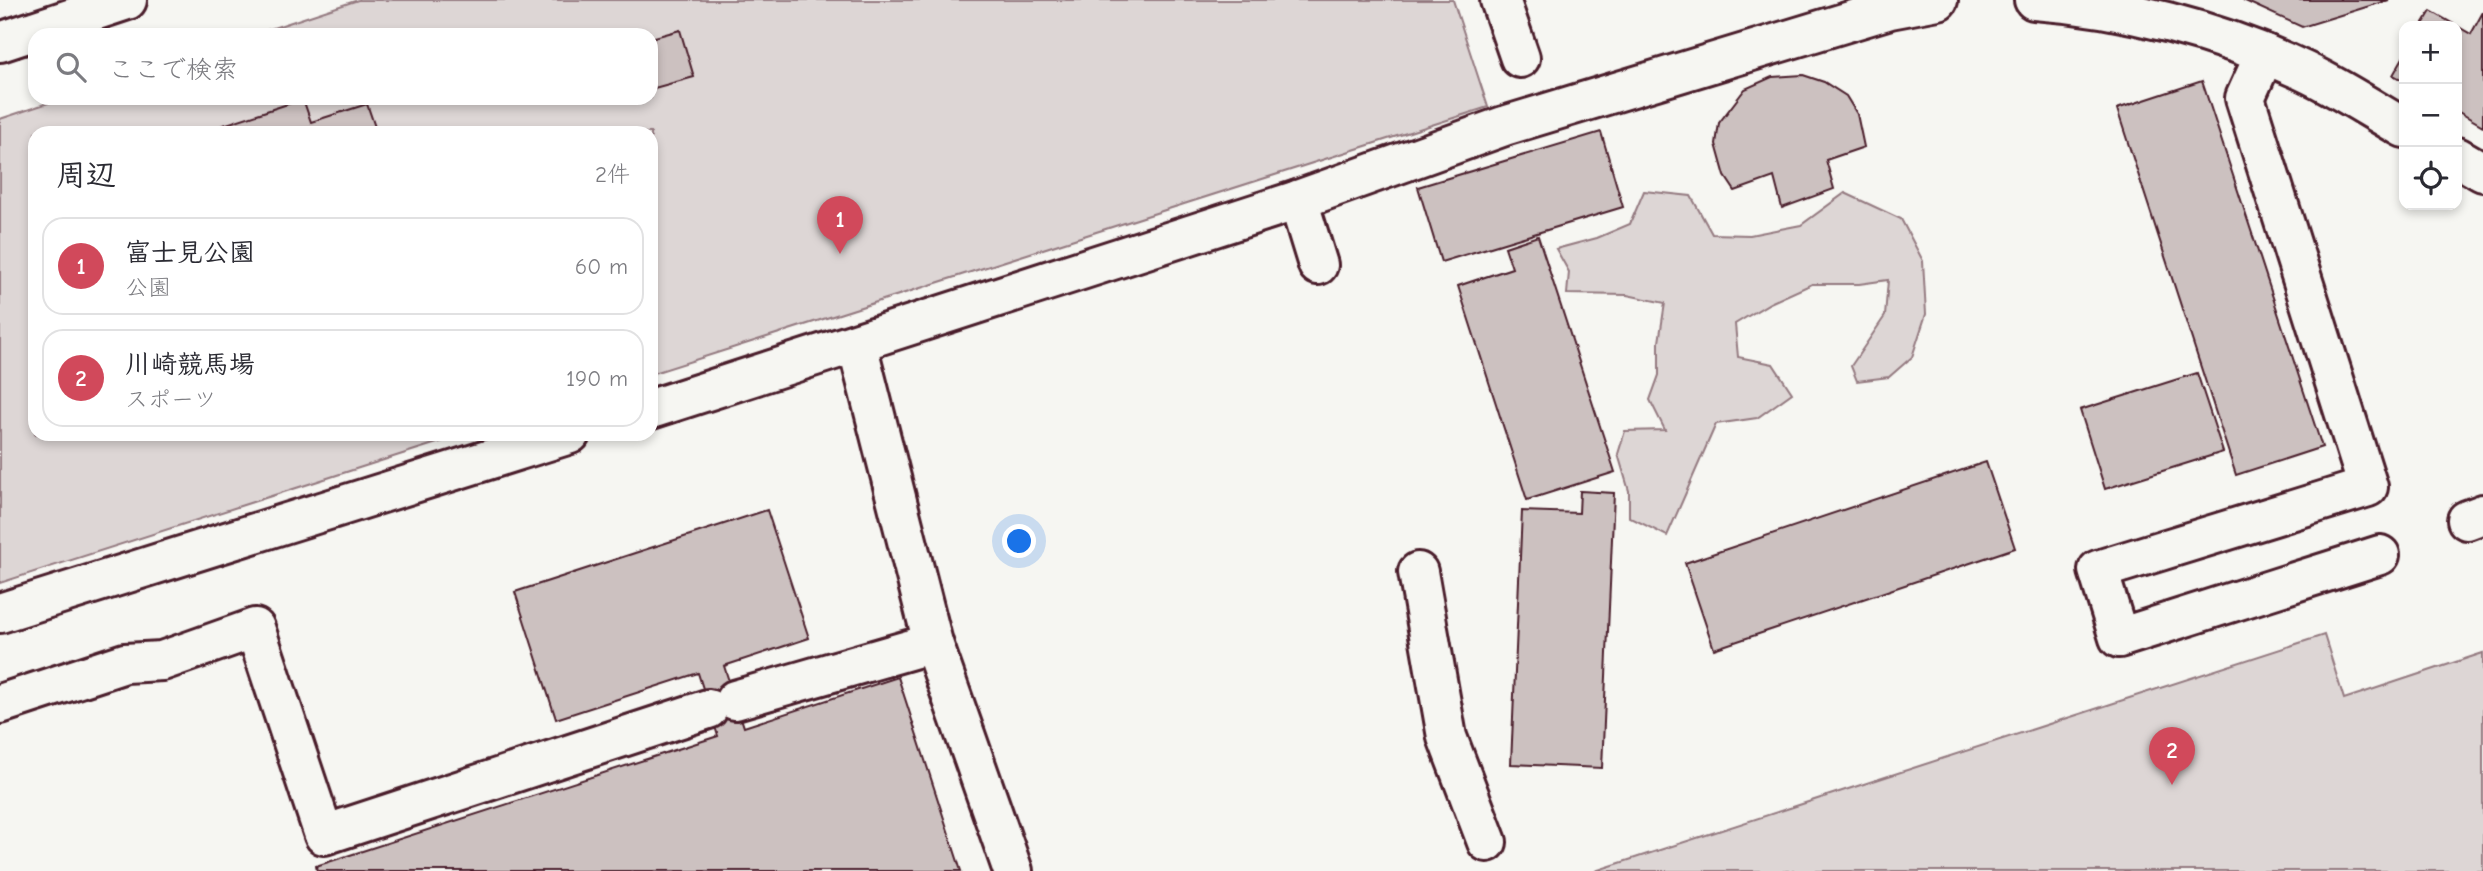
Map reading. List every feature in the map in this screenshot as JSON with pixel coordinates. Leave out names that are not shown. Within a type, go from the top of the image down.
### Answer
[{"type":"main road","points":[[42,28],[127,0]]},
{"type":"main road","points":[[1500,0],[1520,58]]},
{"type":"main road","points":[[658,406],[1298,200],[1504,126],[1890,9],[1938,0]]},
{"type":"main road","points":[[2034,0],[2148,17],[2227,39],[2299,68],[2399,125]]},
{"type":"main road","points":[[0,42],[28,33]]},
{"type":"main road","points":[[2265,54],[2245,98],[2368,487],[2098,570],[2119,638],[2379,555]]},
{"type":"main road","points":[[2462,160],[2483,172]]},
{"type":"main road","points":[[1298,200],[1318,265]]},
{"type":"main road","points":[[857,344],[933,643],[1013,871]]},
{"type":"main road","points":[[0,613],[548,441]]},
{"type":"main road","points":[[1418,572],[1447,737],[1487,842]]},
{"type":"main road","points":[[0,704],[125,663],[162,661],[255,628],[324,835],[721,704],[933,643]]},
{"type":"shaded area","points":[[358,0],[1453,0],[1488,107],[658,372],[658,126],[28,126],[28,441],[443,441],[0,583],[0,119],[42,105],[658,105],[658,28],[273,28]]},
{"type":"shaded area","points":[[1644,191],[1691,196],[1712,234],[1750,235],[1801,225],[1845,193],[1901,219],[1923,261],[1926,314],[1912,357],[1889,377],[1857,381],[1851,366],[1885,316],[1888,280],[1859,284],[1812,284],[1770,303],[1735,324],[1738,357],[1773,364],[1792,393],[1757,418],[1716,424],[1667,536],[1629,517],[1629,491],[1618,454],[1625,431],[1665,430],[1650,400],[1659,375],[1659,342],[1665,303],[1627,295],[1567,294],[1569,272],[1556,249],[1597,238],[1630,224]]},
{"type":"shaded area","points":[[2324,635],[2344,699],[2483,653],[2483,871],[1595,871]]},
{"type":"building","points":[[2243,0],[2389,0],[2302,27]]},
{"type":"building","points":[[2431,11],[2448,21],[2425,21]]},
{"type":"building","points":[[2483,12],[2483,126],[2462,114],[2462,29],[2471,34]]},
{"type":"building","points":[[680,30],[694,77],[658,87],[658,36]]},
{"type":"building","points":[[2399,65],[2399,78],[2393,75]]},
{"type":"building","points":[[1803,75],[1824,82],[1846,96],[1857,114],[1864,147],[1826,160],[1834,189],[1782,208],[1774,177],[1735,191],[1725,176],[1716,144],[1719,123],[1745,89],[1772,77]]},
{"type":"building","points":[[2202,81],[2322,447],[2236,475],[2117,109]]},
{"type":"building","points":[[285,105],[305,105],[311,122],[367,105],[375,126],[220,126]]},
{"type":"building","points":[[1601,132],[1623,207],[1441,262],[1418,187]]},
{"type":"building","points":[[1538,236],[1615,472],[1527,500],[1458,286],[1512,268],[1505,247]]},
{"type":"building","points":[[2197,373],[2223,452],[2105,489],[2080,410]]},
{"type":"building","points":[[1986,462],[2015,548],[1714,649],[1685,563]]},
{"type":"building","points":[[1580,491],[1614,493],[1602,768],[1511,764],[1522,511],[1579,513]]},
{"type":"building","points":[[767,510],[809,638],[724,666],[744,727],[898,677],[961,871],[317,871],[316,866],[718,736],[698,673],[556,719],[515,592]]},
{"type":"place","name":"富士見公園","points":[[840,254]]},
{"type":"place","name":"川崎競馬場","points":[[2172,785]]}]
